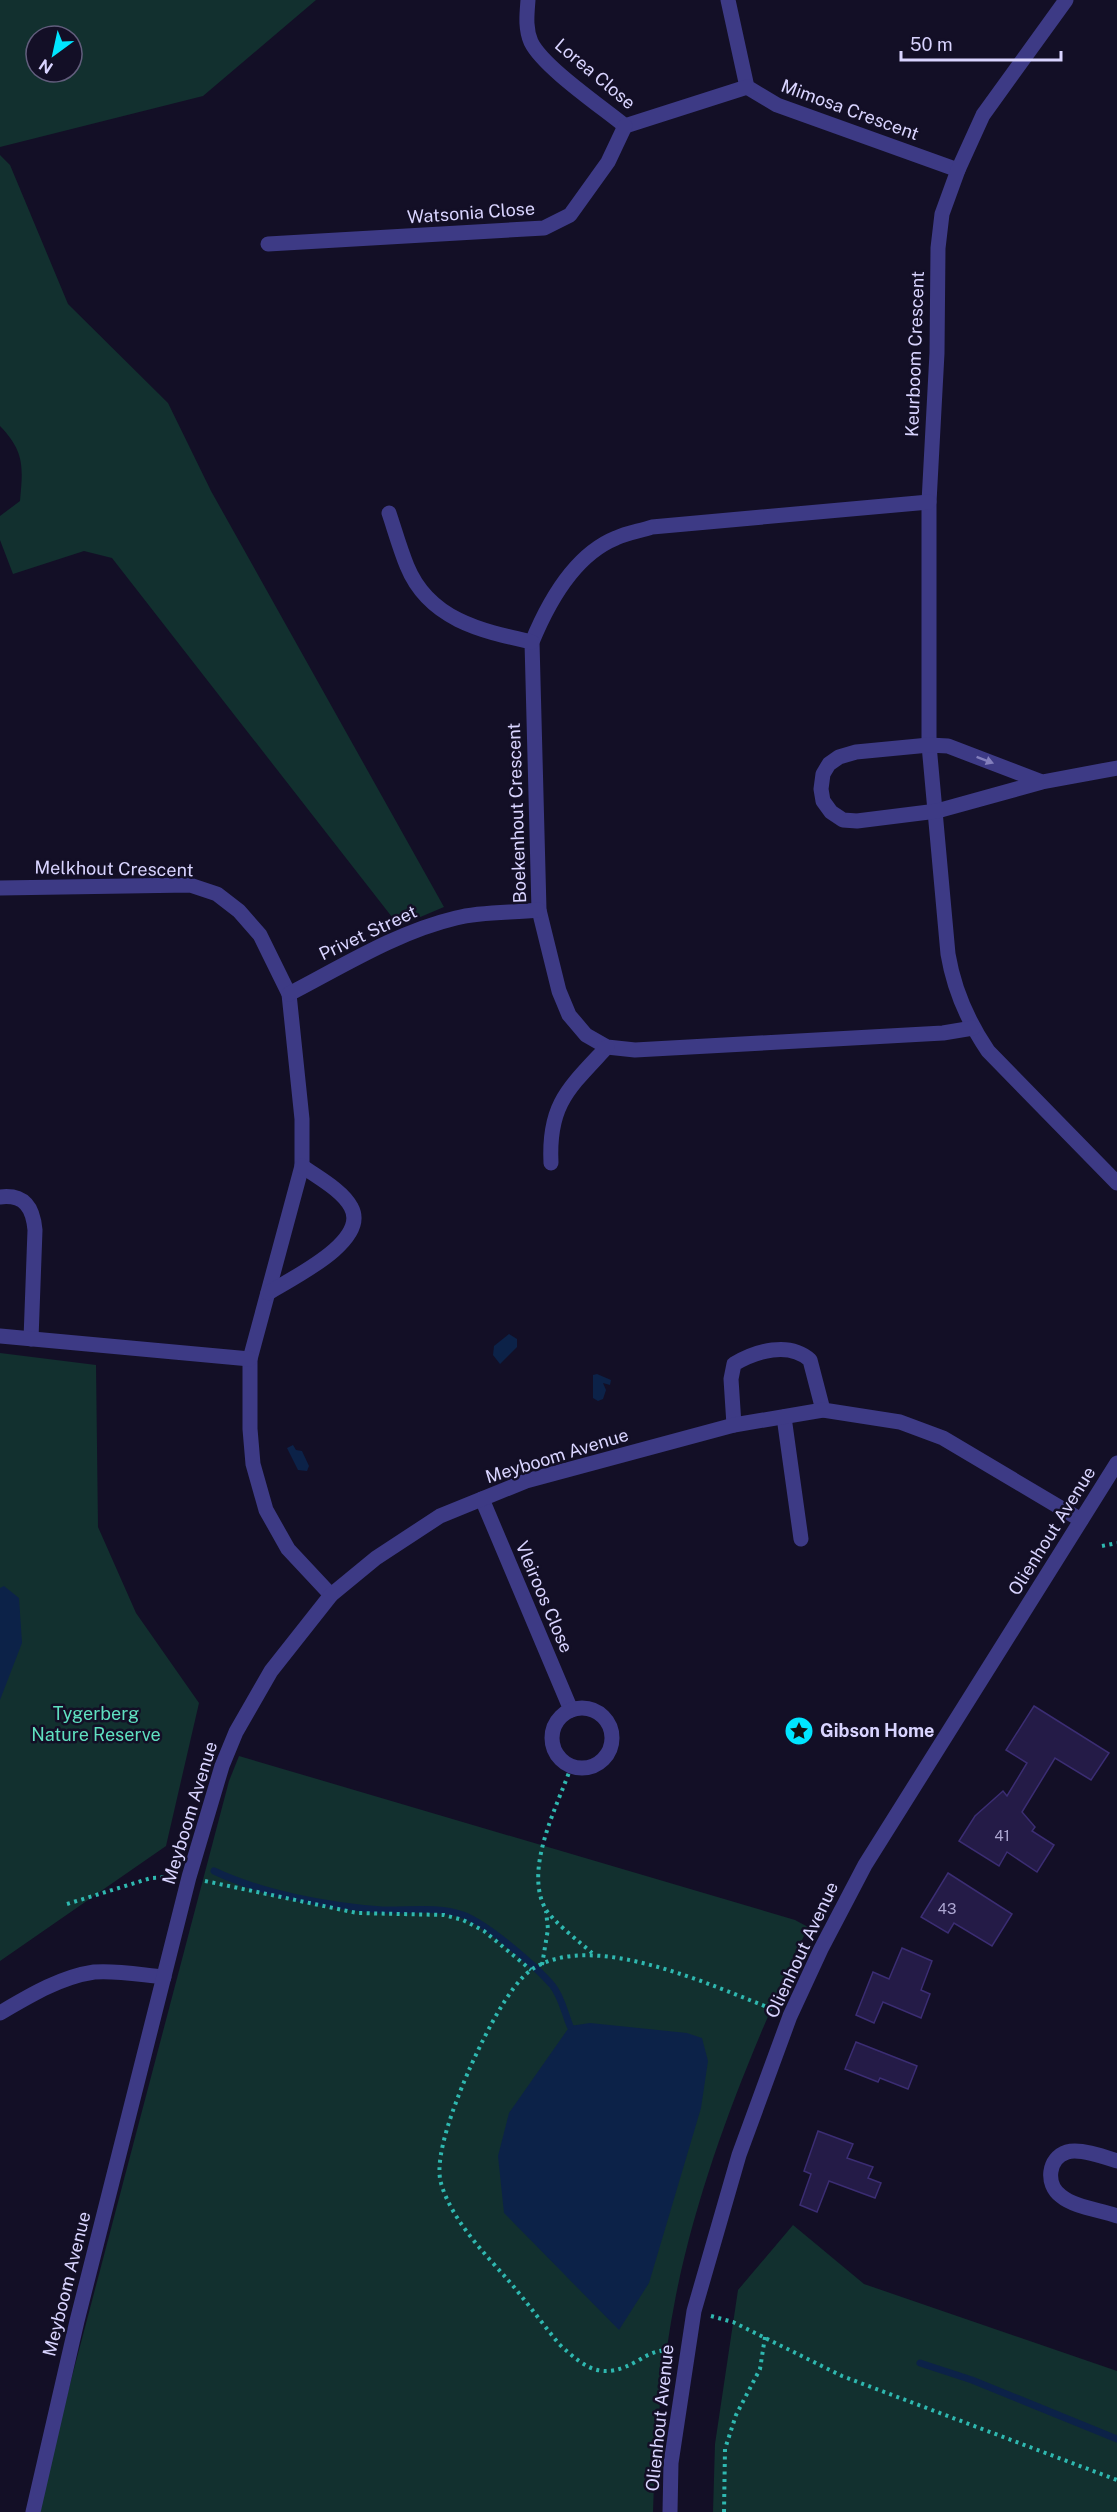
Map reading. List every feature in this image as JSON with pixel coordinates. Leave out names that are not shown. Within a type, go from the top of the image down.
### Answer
[{"type":"street","name":"Lorea Close","points":[[528,0],[526,21],[531,42],[547,62],[625,126],[747,87]]},
{"type":"street","points":[[728,0],[747,87]]},
{"type":"street","name":"Keurboom Crescent","points":[[1066,0],[983,115],[958,170],[942,214],[938,248],[937,353],[929,502],[929,745],[937,812],[948,954],[954,986],[973,1028],[1008,1074],[1117,1183]]},
{"type":"street","name":"Mimosa Crescent","points":[[747,87],[777,105],[958,170]]},
{"type":"street","name":"Watsonia Close","points":[[268,244],[544,228],[570,215],[608,162],[625,126]]},
{"type":"street","name":"Boekenhout Crescent","points":[[607,1047],[586,1035],[569,1015],[559,990],[539,910],[532,642],[544,611],[566,580],[587,557],[614,539],[652,527],[929,502]]},
{"type":"street","points":[[389,513],[408,568],[425,595],[448,616],[479,630],[532,642]]},
{"type":"street","points":[[1042,782],[948,746],[929,745],[856,752],[839,757],[829,764],[823,774],[821,789],[823,801],[831,812],[843,820],[857,821],[937,812],[1042,782],[1117,768]]},
{"type":"street","name":"Melkhout Crescent","points":[[0,888],[190,885],[217,894],[239,911],[260,935],[289,994],[302,1119],[302,1166],[250,1359],[250,1429],[253,1464],[266,1509],[288,1549],[331,1595]]},
{"type":"street","name":"Privet Street","points":[[289,994],[404,935],[430,925],[460,917],[539,910]]},
{"type":"street","points":[[551,1163],[550,1137],[557,1110],[577,1080],[607,1047],[647,1049],[943,1033],[973,1028]]},
{"type":"street","points":[[268,1293],[334,1251],[353,1231],[355,1218],[351,1206],[302,1166]]},
{"type":"street","points":[[0,1197],[15,1197],[28,1203],[33,1214],[35,1230],[32,1339]]},
{"type":"street","points":[[0,1336],[250,1359]]},
{"type":"street","points":[[734,1425],[730,1379],[734,1364],[749,1357],[776,1350],[792,1350],[810,1360],[823,1410]]},
{"type":"street","name":"Meyboom Avenue","points":[[33,2512],[77,2320],[189,1877],[222,1766],[236,1732],[271,1671],[331,1595],[404,1539],[440,1516],[526,1481],[734,1425],[823,1410],[900,1422],[943,1438],[1082,1520]]},
{"type":"street","points":[[783,1416],[801,1539]]},
{"type":"street","name":"Olienhout Avenue","points":[[670,2512],[671,2463],[694,2311],[739,2155],[790,2016],[821,1949],[865,1865],[1117,1463]]},
{"type":"street","name":"Vleiroos Close","points":[[482,1499],[571,1710]]},
{"type":"street","points":[[591,1709],[600,1713],[607,1720],[613,1739],[611,1749],[599,1764],[590,1768],[571,1767],[562,1761],[552,1743],[556,1724],[571,1710],[591,1709]]},
{"type":"street","points":[[0,2013],[29,1995],[65,1980],[95,1972],[164,1977]]},
{"type":"street","points":[[1117,2161],[1069,2151],[1058,2156],[1052,2165],[1050,2178],[1054,2190],[1063,2198],[1117,2216]]},
{"type":"path","points":[[1102,1546],[1117,1543]]},
{"type":"path","points":[[542,1965],[548,1929],[546,1910],[539,1893],[537,1865],[571,1767]]},
{"type":"path","points":[[67,1904],[151,1878],[189,1877],[229,1888],[357,1913],[444,1915],[463,1920],[484,1931],[531,1970]]},
{"type":"path","points":[[546,1910],[592,1954]]},
{"type":"path","points":[[671,2350],[653,2352],[622,2370],[599,2372],[577,2360],[559,2344],[463,2225],[441,2182],[443,2145],[461,2088],[497,2012],[531,1970],[542,1965],[592,1954],[656,1965],[775,2010]]},
{"type":"path","points":[[711,2315],[733,2322],[842,2376],[1117,2480]]},
{"type":"path","points":[[724,2512],[725,2449],[736,2415],[760,2369],[765,2337]]},
{"type":"green space","points":[[0,0],[316,0],[203,96],[0,147]]},
{"type":"green space","points":[[0,155],[10,165],[68,304],[168,403],[211,491],[444,907],[399,926],[112,558],[84,551],[13,574],[0,540],[0,516],[20,501],[22,469],[14,444],[0,426]]},
{"type":"green space","name":"Tygerberg Nature Reserve","points":[[0,1353],[96,1365],[98,1527],[136,1613],[199,1703],[166,1846],[0,1961]]},
{"type":"green space","points":[[239,1756],[795,1920],[808,1927],[749,2061],[715,2153],[687,2247],[676,2295],[663,2376],[657,2430],[653,2512],[39,2512],[45,2479],[229,1781]]},
{"type":"green space","points":[[793,2225],[864,2284],[1117,2371],[1117,2512],[713,2512],[715,2444],[738,2290]]},
{"type":"water","points":[[509,1334],[517,1339],[517,1347],[500,1364],[493,1355],[494,1346]]},
{"type":"water","points":[[597,1374],[611,1380],[610,1385],[603,1383],[606,1390],[603,1399],[598,1401],[593,1398],[593,1375]]},
{"type":"water","points":[[293,1445],[296,1450],[302,1451],[309,1466],[307,1471],[298,1470],[287,1448]]},
{"type":"water","points":[[4,1586],[19,1598],[22,1643],[0,1700],[0,1588]]},
{"type":"water","points":[[590,2023],[687,2033],[702,2038],[708,2061],[701,2108],[649,2283],[619,2330],[504,2213],[498,2156],[509,2113],[570,2026]]},
{"type":"building","points":[[1034,1706],[1109,1753],[1091,1780],[1055,1758],[1022,1812],[1035,1827],[1032,1831],[1054,1845],[1037,1872],[1007,1852],[999,1866],[959,1841],[975,1816],[1003,1791],[1007,1796],[1027,1763],[1006,1750]]},
{"type":"building","points":[[948,1873],[1012,1914],[992,1946],[954,1923],[948,1933],[921,1917]]},
{"type":"building","points":[[902,1948],[932,1961],[921,1990],[930,1994],[921,2018],[883,2002],[874,2023],[856,2015],[873,1972],[889,1979]]},
{"type":"building","points":[[856,2042],[917,2066],[908,2089],[880,2078],[878,2082],[845,2069]]},
{"type":"building","points":[[818,2131],[853,2144],[847,2158],[873,2167],[868,2178],[881,2183],[875,2198],[829,2181],[817,2212],[800,2205],[811,2174],[804,2171]]},
{"type":"waterway","points":[[214,1871],[253,1886],[318,1902],[382,1910],[422,1909],[463,1915],[485,1927],[523,1956],[552,1985],[558,1994],[570,2026]]},
{"type":"waterway","points":[[920,2363],[972,2380],[1117,2439]]},
{"type":"place","name":"Gibson Home","points":[[799,1731]]}]
